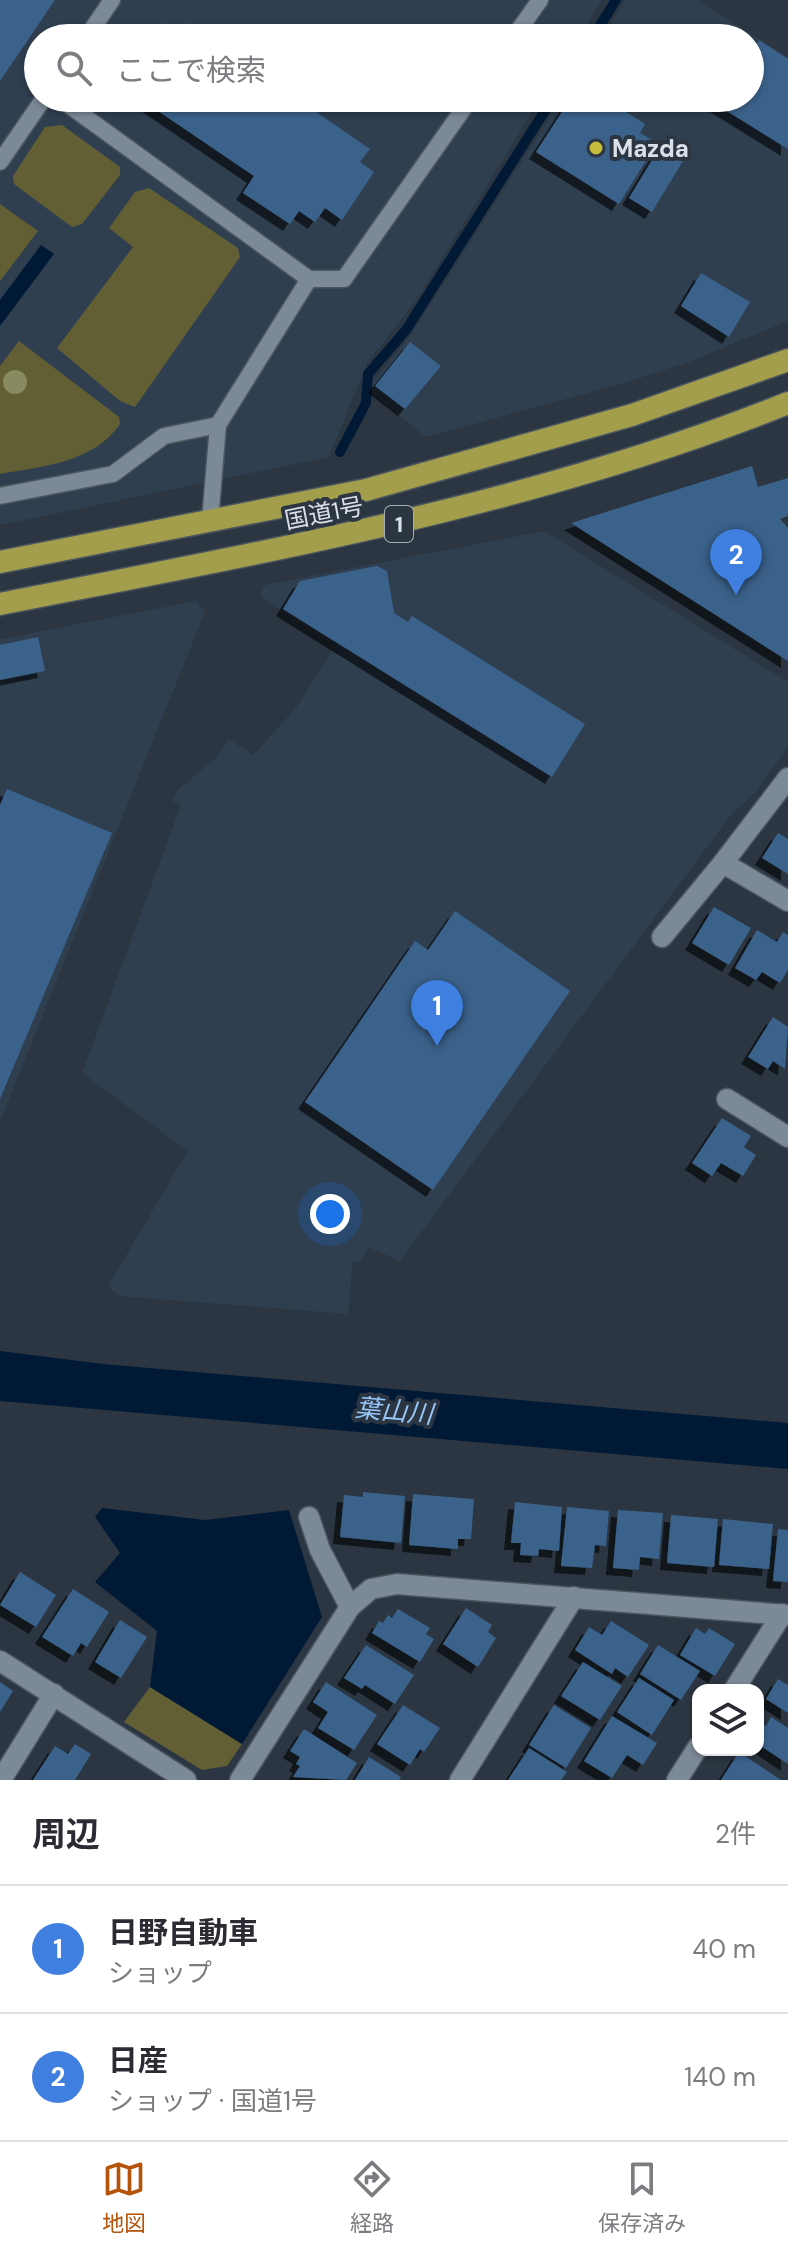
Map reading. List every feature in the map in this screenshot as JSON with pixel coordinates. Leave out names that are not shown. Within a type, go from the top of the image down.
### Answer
[{"type":"highway","name":"国道1号","points":[[0,562],[366,490],[632,415],[788,360]]},
{"type":"highway","name":"国道1号","points":[[0,604],[372,530],[537,490],[701,438],[788,403]]},
{"type":"street","points":[[662,937],[788,778]]},
{"type":"street","points":[[723,863],[788,901]]},
{"type":"street","points":[[727,1099],[788,1137]]},
{"type":"street","points":[[309,1517],[320,1550],[350,1607]]},
{"type":"street","points":[[240,1780],[350,1607],[371,1589],[397,1584],[785,1615],[738,1684]]},
{"type":"street","points":[[460,1780],[574,1597]]},
{"type":"street","points":[[0,1661],[186,1780]]},
{"type":"street","points":[[1,1780],[54,1694]]},
{"type":"street","points":[[677,1780],[692,1756]]},
{"type":"lane","points":[[96,24],[112,0]]},
{"type":"lane","points":[[523,24],[540,0]]},
{"type":"lane","points":[[0,162],[34,112]]},
{"type":"lane","points":[[78,112],[309,279],[344,279],[461,112]]},
{"type":"lane","points":[[210,521],[218,425],[309,279]]},
{"type":"lane","points":[[0,496],[113,474],[164,436],[218,425]]},
{"type":"shaded area","points":[[0,0],[602,0],[587,24],[24,24],[24,112],[532,112],[415,302],[367,363],[329,457],[0,525]]},
{"type":"shaded area","points":[[626,0],[697,0],[735,24],[610,24]]},
{"type":"shaded area","points":[[764,42],[788,57],[788,321],[689,362],[621,384],[426,437],[367,389],[412,333],[553,112],[764,112]]},
{"type":"shaded area","points":[[62,125],[120,167],[120,175],[82,224],[72,227],[14,184],[13,176],[45,127]]},
{"type":"shaded area","points":[[149,188],[238,248],[240,257],[135,407],[120,401],[57,348],[133,247],[109,228],[135,192]]},
{"type":"shaded area","points":[[0,204],[38,231],[0,281]]},
{"type":"shaded area","points":[[19,341],[119,417],[120,424],[109,437],[82,455],[50,465],[0,474],[0,366]]},
{"type":"shaded area","points":[[544,531],[788,682],[788,747],[756,792],[733,812],[400,1261],[368,1247],[361,1262],[353,1261],[348,1314],[119,1296],[108,1286],[188,1151],[82,1073],[181,805],[173,801],[178,790],[216,758],[229,739],[253,755],[296,708],[335,646],[260,596],[265,585]]},
{"type":"shaded area","points":[[196,601],[205,612],[0,1121],[0,639]]},
{"type":"shaded area","points":[[150,1687],[242,1744],[227,1766],[202,1770],[124,1722]]},
{"type":"water","points":[[41,245],[54,254],[0,326],[0,300]]},
{"type":"water","name":"葉山川","points":[[0,1351],[103,1364],[788,1423],[788,1469],[0,1401]]},
{"type":"water","points":[[102,1508],[205,1520],[289,1510],[322,1617],[242,1744],[150,1687],[157,1631],[95,1582],[120,1553],[95,1517]]},
{"type":"building","points":[[0,0],[55,0],[39,24],[24,24],[24,46],[0,81]]},
{"type":"building","name":"Mazda","points":[[764,43],[788,59],[788,149],[728,112],[764,112]]},
{"type":"building","points":[[160,112],[316,112],[370,149],[360,162],[374,172],[342,220],[325,208],[315,222],[299,211],[290,224],[243,193],[254,176]]},
{"type":"building","name":"Mazda","points":[[562,112],[626,112],[645,124],[640,133],[657,143],[619,204],[536,152]]},
{"type":"building","points":[[663,142],[686,156],[652,212],[629,198]]},
{"type":"building","points":[[701,273],[750,302],[729,337],[681,306]]},
{"type":"building","points":[[410,342],[441,366],[405,409],[375,386]]},
{"type":"building","points":[[752,466],[758,487],[788,478],[788,516],[780,519],[788,528],[788,661],[571,523]]},
{"type":"building","points":[[377,566],[387,571],[394,613],[408,622],[412,616],[585,724],[552,777],[283,609],[300,581]]},
{"type":"building","points":[[38,637],[45,671],[0,680],[0,645]]},
{"type":"building","points":[[7,789],[112,833],[0,1099],[0,805]]},
{"type":"building","points":[[778,833],[788,839],[788,874],[762,858]]},
{"type":"building","points":[[714,907],[751,928],[729,965],[692,943]]},
{"type":"building","points":[[455,911],[570,991],[433,1190],[305,1102],[415,941],[428,950]]},
{"type":"building","points":[[757,930],[777,942],[783,932],[788,935],[788,970],[780,983],[762,972],[756,980],[735,968]]},
{"type":"building","points":[[773,1017],[788,1027],[785,1069],[773,1061],[768,1069],[748,1057]]},
{"type":"building","points":[[722,1118],[751,1136],[744,1147],[756,1155],[743,1176],[721,1163],[712,1176],[692,1163]]},
{"type":"building","points":[[363,1492],[405,1496],[401,1543],[340,1537],[344,1495],[363,1497]]},
{"type":"building","points":[[413,1494],[474,1499],[471,1539],[458,1539],[458,1549],[409,1545]]},
{"type":"building","points":[[515,1502],[562,1507],[559,1551],[539,1549],[538,1556],[520,1555],[521,1543],[511,1543]]},
{"type":"building","points":[[567,1507],[609,1511],[606,1546],[595,1545],[592,1568],[561,1566]]},
{"type":"building","points":[[618,1510],[663,1513],[659,1559],[640,1557],[639,1570],[613,1568]]},
{"type":"building","points":[[671,1515],[718,1519],[714,1567],[667,1563]]},
{"type":"building","points":[[723,1519],[773,1524],[769,1569],[719,1565]]},
{"type":"building","points":[[778,1529],[788,1530],[788,1582],[773,1581]]},
{"type":"building","points":[[20,1572],[56,1595],[36,1627],[0,1605]]},
{"type":"building","points":[[73,1589],[109,1612],[87,1647],[81,1643],[73,1656],[42,1637]]},
{"type":"building","points":[[466,1608],[492,1625],[488,1632],[496,1638],[478,1667],[443,1644]]},
{"type":"building","points":[[398,1609],[430,1628],[426,1634],[434,1639],[420,1662],[372,1633],[379,1621],[383,1623],[388,1615],[392,1618]]},
{"type":"building","points":[[120,1620],[147,1637],[121,1678],[95,1662]]},
{"type":"building","points":[[611,1621],[649,1645],[628,1677],[615,1668],[612,1674],[575,1650],[589,1627],[602,1635]]},
{"type":"building","points":[[696,1628],[705,1634],[709,1628],[735,1644],[715,1676],[680,1655]]},
{"type":"building","points":[[366,1645],[414,1675],[395,1704],[365,1685],[362,1689],[344,1678]]},
{"type":"building","points":[[658,1645],[700,1671],[681,1700],[640,1674]]},
{"type":"building","points":[[583,1662],[622,1686],[600,1720],[561,1696]]},
{"type":"building","points":[[639,1678],[674,1700],[652,1735],[617,1712]]},
{"type":"building","points":[[778,1679],[788,1685],[788,1713],[766,1699]]},
{"type":"building","points":[[0,1682],[13,1691],[0,1712]]},
{"type":"building","points":[[326,1682],[377,1715],[354,1750],[318,1728],[328,1712],[313,1702]]},
{"type":"building","points":[[403,1705],[440,1728],[424,1752],[420,1749],[410,1765],[377,1744]]},
{"type":"building","points":[[554,1705],[591,1728],[566,1768],[529,1745]]},
{"type":"building","points":[[612,1716],[657,1743],[643,1765],[627,1755],[612,1778],[584,1761]]},
{"type":"building","points":[[771,1717],[788,1728],[788,1764],[764,1748],[766,1726]]},
{"type":"building","points":[[304,1729],[357,1763],[346,1780],[293,1777],[300,1766],[296,1764],[300,1757],[290,1751]]},
{"type":"building","points":[[75,1744],[91,1754],[75,1780],[33,1780],[55,1746],[68,1754]]},
{"type":"building","points":[[529,1748],[567,1772],[561,1780],[508,1780]]},
{"type":"building","points":[[736,1756],[745,1756],[781,1780],[721,1780]]},
{"type":"building","points":[[369,1757],[401,1777],[399,1780],[355,1780]]},
{"type":"waterway","points":[[601,24],[616,0]]},
{"type":"waterway","points":[[340,452],[366,403],[368,374],[406,330],[544,112]]},
{"type":"place","name":"Mazda","points":[[596,148]]},
{"type":"place","name":"日産","points":[[736,595]]},
{"type":"place","name":"日野自動車","points":[[437,1046]]}]
